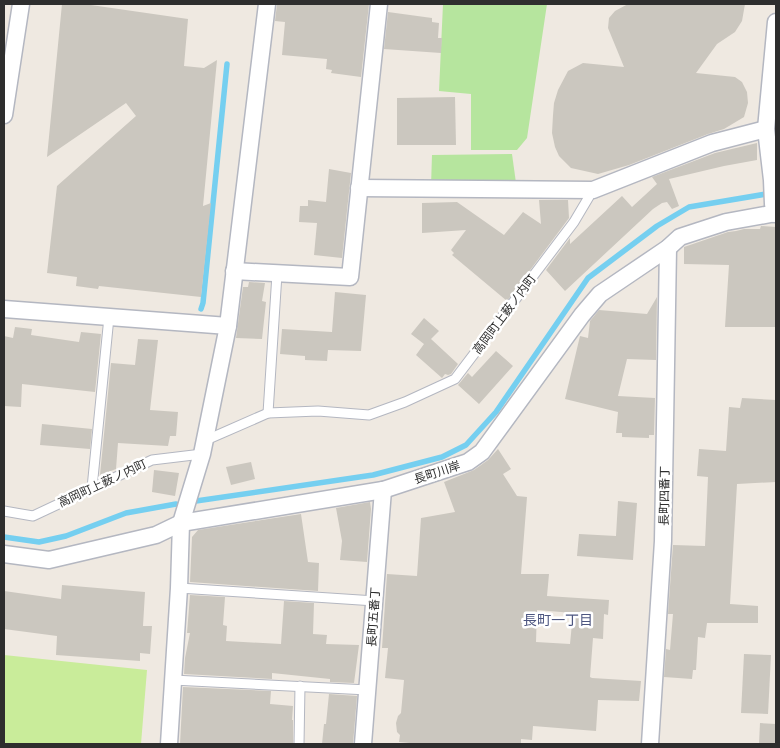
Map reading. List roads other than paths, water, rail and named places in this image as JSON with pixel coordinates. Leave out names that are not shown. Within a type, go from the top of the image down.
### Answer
[{"type":"street","points":[[4,115],[22,4]]},
{"type":"street","points":[[169,744],[179,588],[181,523],[203,448],[228,326],[267,4]]},
{"type":"street","points":[[234,271],[350,277],[379,4]]},
{"type":"street","points":[[775,210],[771,131],[776,22]]},
{"type":"street","points":[[360,188],[593,190],[712,143],[771,131]]},
{"type":"street","name":"長町川岸","points":[[4,554],[49,560],[156,535],[181,523],[383,490],[468,462],[482,452],[576,323],[600,294],[668,248],[680,237],[726,222],[775,210]]},
{"type":"street","name":"長町四番丁","points":[[650,744],[663,541],[668,248]]},
{"type":"street","points":[[4,309],[228,326]]},
{"type":"street","name":"長町五番丁","points":[[363,744],[383,490]]},
{"type":"lane","name":"高岡町上薮ノ内町","points":[[4,511],[34,516],[152,460],[203,448],[268,413],[318,411],[369,415],[405,402],[455,380],[574,222],[593,190]]},
{"type":"lane","points":[[268,413],[277,274]]},
{"type":"lane","points":[[92,488],[109,317]]},
{"type":"lane","points":[[179,588],[375,601]]},
{"type":"lane","points":[[173,680],[368,690]]},
{"type":"lane","points":[[299,744],[300,686]]},
{"type":"waterway","points":[[201,309],[227,64]]},
{"type":"waterway","points":[[196,501],[373,475],[442,457],[466,445],[496,412],[588,278],[657,226],[689,207],[772,193]]},
{"type":"waterway","points":[[4,537],[39,542],[66,536],[126,513],[176,504]]},
{"type":"district","name":"長町一丁目","points":[[558,619]]}]
